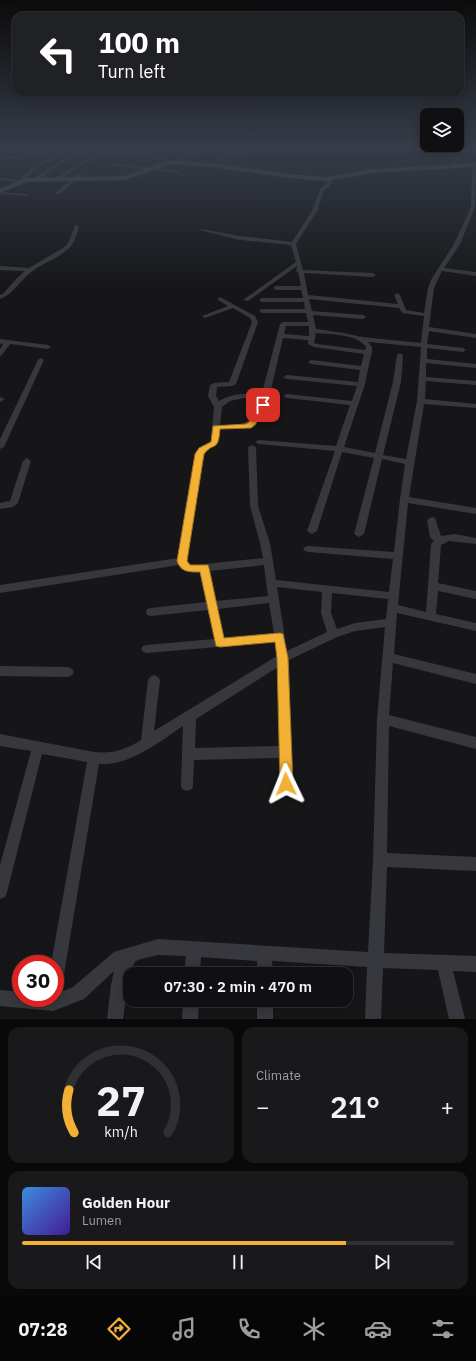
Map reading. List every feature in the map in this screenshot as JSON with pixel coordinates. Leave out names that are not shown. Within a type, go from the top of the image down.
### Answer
[{"type":"street","points":[[17,195],[27,196]]},
{"type":"street","points":[[293,244],[312,215],[321,195]]},
{"type":"street","points":[[373,1019],[380,860],[383,719],[392,608],[399,556],[404,499],[409,462],[421,401],[424,345],[431,288],[457,244],[470,216],[473,207],[474,195]]},
{"type":"street","points":[[0,296],[6,295],[18,280],[30,270],[68,247],[73,239],[77,226]]},
{"type":"street","points":[[202,230],[240,238],[293,244]]},
{"type":"street","points":[[293,244],[297,255],[297,263],[312,331],[311,344],[316,346],[369,353]]},
{"type":"street","points":[[246,300],[297,263]]},
{"type":"street","points":[[0,268],[30,270]]},
{"type":"street","points":[[441,269],[476,274]]},
{"type":"street","points":[[299,271],[373,274]]},
{"type":"street","points":[[276,288],[303,288]]},
{"type":"street","points":[[397,295],[404,312],[427,315]]},
{"type":"street","points":[[220,299],[253,317],[255,322],[232,384],[214,385],[212,396],[218,403],[215,442],[202,450],[200,454],[182,561],[184,566],[188,569],[268,561]]},
{"type":"street","points":[[262,300],[306,299],[401,306]]},
{"type":"street","points":[[205,316],[234,306]]},
{"type":"street","points":[[262,311],[308,312],[363,317]]},
{"type":"street","points":[[216,427],[242,427],[252,423],[263,405],[262,396],[267,389],[283,324],[312,331],[363,339],[463,350]]},
{"type":"street","points":[[426,329],[476,336]]},
{"type":"street","points":[[281,336],[312,331]]},
{"type":"street","points":[[312,531],[365,369],[369,353],[369,344],[363,339]]},
{"type":"street","points":[[3,341],[48,347]]},
{"type":"street","points":[[0,354],[6,346],[3,341]]},
{"type":"street","points":[[359,534],[397,382],[400,355]]},
{"type":"street","points":[[0,447],[41,360]]},
{"type":"street","points":[[423,361],[476,366]]},
{"type":"street","points":[[311,362],[365,369]]},
{"type":"street","points":[[288,377],[361,384]]},
{"type":"street","points":[[423,379],[476,383]]},
{"type":"street","points":[[218,407],[221,402],[236,397],[262,396]]},
{"type":"street","points":[[287,396],[354,403]]},
{"type":"street","points":[[421,401],[476,406]]},
{"type":"street","points":[[286,784],[283,658],[265,543],[254,506],[255,444],[340,449],[409,462]]},
{"type":"street","points":[[0,506],[14,503],[27,461]]},
{"type":"street","points":[[404,499],[476,511]]},
{"type":"street","points":[[432,520],[435,537],[439,540]]},
{"type":"street","points":[[431,617],[436,544],[442,538],[476,541]]},
{"type":"street","points":[[308,549],[399,556]]},
{"type":"street","points":[[0,589],[182,561]]},
{"type":"street","points":[[204,568],[220,642]]},
{"type":"street","points":[[272,583],[394,596]]},
{"type":"street","points":[[433,586],[476,595]]},
{"type":"street","points":[[327,589],[326,613],[333,634]]},
{"type":"street","points":[[151,612],[274,599]]},
{"type":"street","points":[[392,608],[476,627]]},
{"type":"street","points":[[0,740],[94,758],[108,759],[121,756],[147,743],[283,658],[333,634],[355,627],[391,622]]},
{"type":"street","points":[[147,649],[280,638]]},
{"type":"street","points":[[388,657],[476,679]]},
{"type":"street","points":[[0,671],[68,672]]},
{"type":"street","points":[[147,743],[154,680]]},
{"type":"street","points":[[187,785],[190,716]]},
{"type":"street","points":[[383,719],[476,743]]},
{"type":"street","points":[[0,892],[38,747]]},
{"type":"street","points":[[189,754],[285,752]]},
{"type":"street","points":[[61,955],[94,758]]},
{"type":"street","points":[[380,860],[476,864]]},
{"type":"street","points":[[64,995],[78,993],[119,957],[158,947],[444,964],[476,964]]},
{"type":"street","points":[[193,967],[194,949]]},
{"type":"street","points":[[115,1019],[124,966],[131,956],[139,952]]},
{"type":"street","points":[[264,953],[265,967]]},
{"type":"street","points":[[444,964],[457,1019]]},
{"type":"street","points":[[0,998],[12,998]]},
{"type":"street","points":[[190,1019],[191,1007]]},
{"type":"street","points":[[265,1007],[265,1019]]},
{"type":"route","points":[[263,405],[252,423],[248,426],[216,427],[215,442],[202,450],[200,454],[182,561],[184,566],[188,569],[204,568],[220,642],[280,638],[283,658],[286,784]]}]
